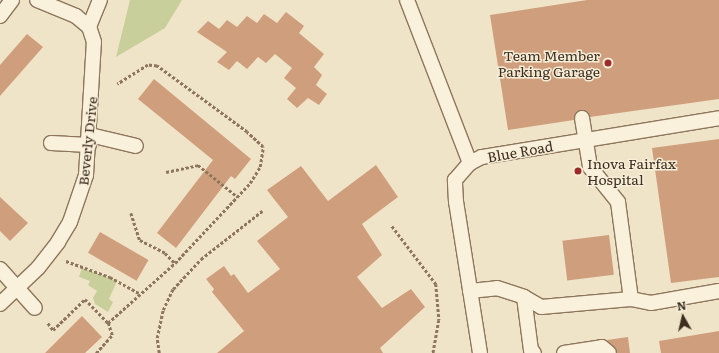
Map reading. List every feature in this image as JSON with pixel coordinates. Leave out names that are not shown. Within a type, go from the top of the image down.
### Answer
[{"type":"street","points":[[0,16],[12,0]]},
{"type":"street","points":[[37,0],[76,16],[89,27],[100,0]]},
{"type":"street","points":[[407,0],[470,164]]},
{"type":"street","name":"Beverly Drive","points":[[0,304],[38,268],[70,222],[86,175],[90,140],[94,42],[89,27]]},
{"type":"street","points":[[582,118],[590,167],[618,202],[631,299]]},
{"type":"street","name":"Blue Road","points":[[480,353],[456,202],[455,180],[470,164],[482,157],[719,118]]},
{"type":"street","points":[[52,142],[90,140],[136,146]]},
{"type":"street","points":[[0,269],[35,308]]},
{"type":"street","points":[[470,291],[497,288],[524,298],[541,307],[631,299],[651,304],[719,291]]},
{"type":"street","points":[[524,298],[531,350],[534,353]]},
{"type":"street","points":[[564,353],[602,347],[609,353]]},
{"type":"path","points":[[108,323],[139,293],[176,263],[238,197],[260,167],[263,147],[247,132],[157,66],[148,65],[116,84]]},
{"type":"path","points":[[166,172],[198,164],[238,197]]},
{"type":"path","points":[[159,353],[157,338],[163,310],[173,289],[201,260],[262,211]]},
{"type":"path","points":[[131,213],[140,240],[165,253],[176,263]]},
{"type":"path","points":[[392,226],[436,284],[439,320],[433,353]]},
{"type":"path","points":[[66,261],[110,277],[139,293]]},
{"type":"path","points":[[48,323],[53,330],[85,299],[108,323],[112,336],[96,353]]},
{"type":"green space","points":[[130,0],[182,0],[165,28],[116,57]]},
{"type":"green space","points":[[82,268],[117,281],[109,299],[113,302],[108,312],[95,304],[93,298],[97,291],[88,285],[90,281],[79,277]]},
{"type":"building","name":"Team Member Parking Garage","points":[[587,0],[719,0],[719,99],[590,117],[588,112],[581,110],[576,112],[574,120],[508,130],[490,15]]},
{"type":"building","points":[[286,12],[304,26],[299,33],[324,54],[314,67],[322,75],[316,85],[327,94],[319,105],[308,98],[297,108],[287,99],[296,88],[284,78],[292,68],[275,54],[266,63],[258,57],[247,69],[237,61],[229,70],[217,62],[227,52],[197,32],[208,21],[219,29],[227,20],[237,27],[247,16],[257,23],[264,14],[277,23]]},
{"type":"building","points":[[27,34],[43,47],[0,96],[0,65]]},
{"type":"building","points":[[154,79],[251,159],[235,179],[231,176],[176,248],[157,233],[213,160],[138,99]]},
{"type":"building","points":[[719,139],[719,277],[671,283],[652,148]]},
{"type":"building","points":[[376,165],[398,197],[362,224],[382,255],[357,277],[382,308],[411,289],[425,307],[380,348],[383,353],[217,353],[244,331],[212,292],[214,289],[206,279],[224,266],[231,276],[234,274],[248,293],[280,269],[257,241],[288,217],[267,190],[301,166],[328,201]]},
{"type":"building","points":[[0,197],[28,223],[10,241],[0,231]]},
{"type":"building","points":[[100,232],[148,260],[136,281],[88,253]]},
{"type":"building","points":[[609,235],[614,275],[567,280],[562,241]]},
{"type":"building","points":[[82,316],[102,337],[85,353],[45,353]]},
{"type":"building","points":[[719,331],[719,353],[661,353],[659,341]]},
{"type":"building","points":[[628,337],[630,353],[617,353],[607,340]]},
{"type":"place","name":"Team Member Parking Garage","points":[[608,63]]},
{"type":"place","name":"Inova Fairfax Hospital","points":[[578,171]]}]
